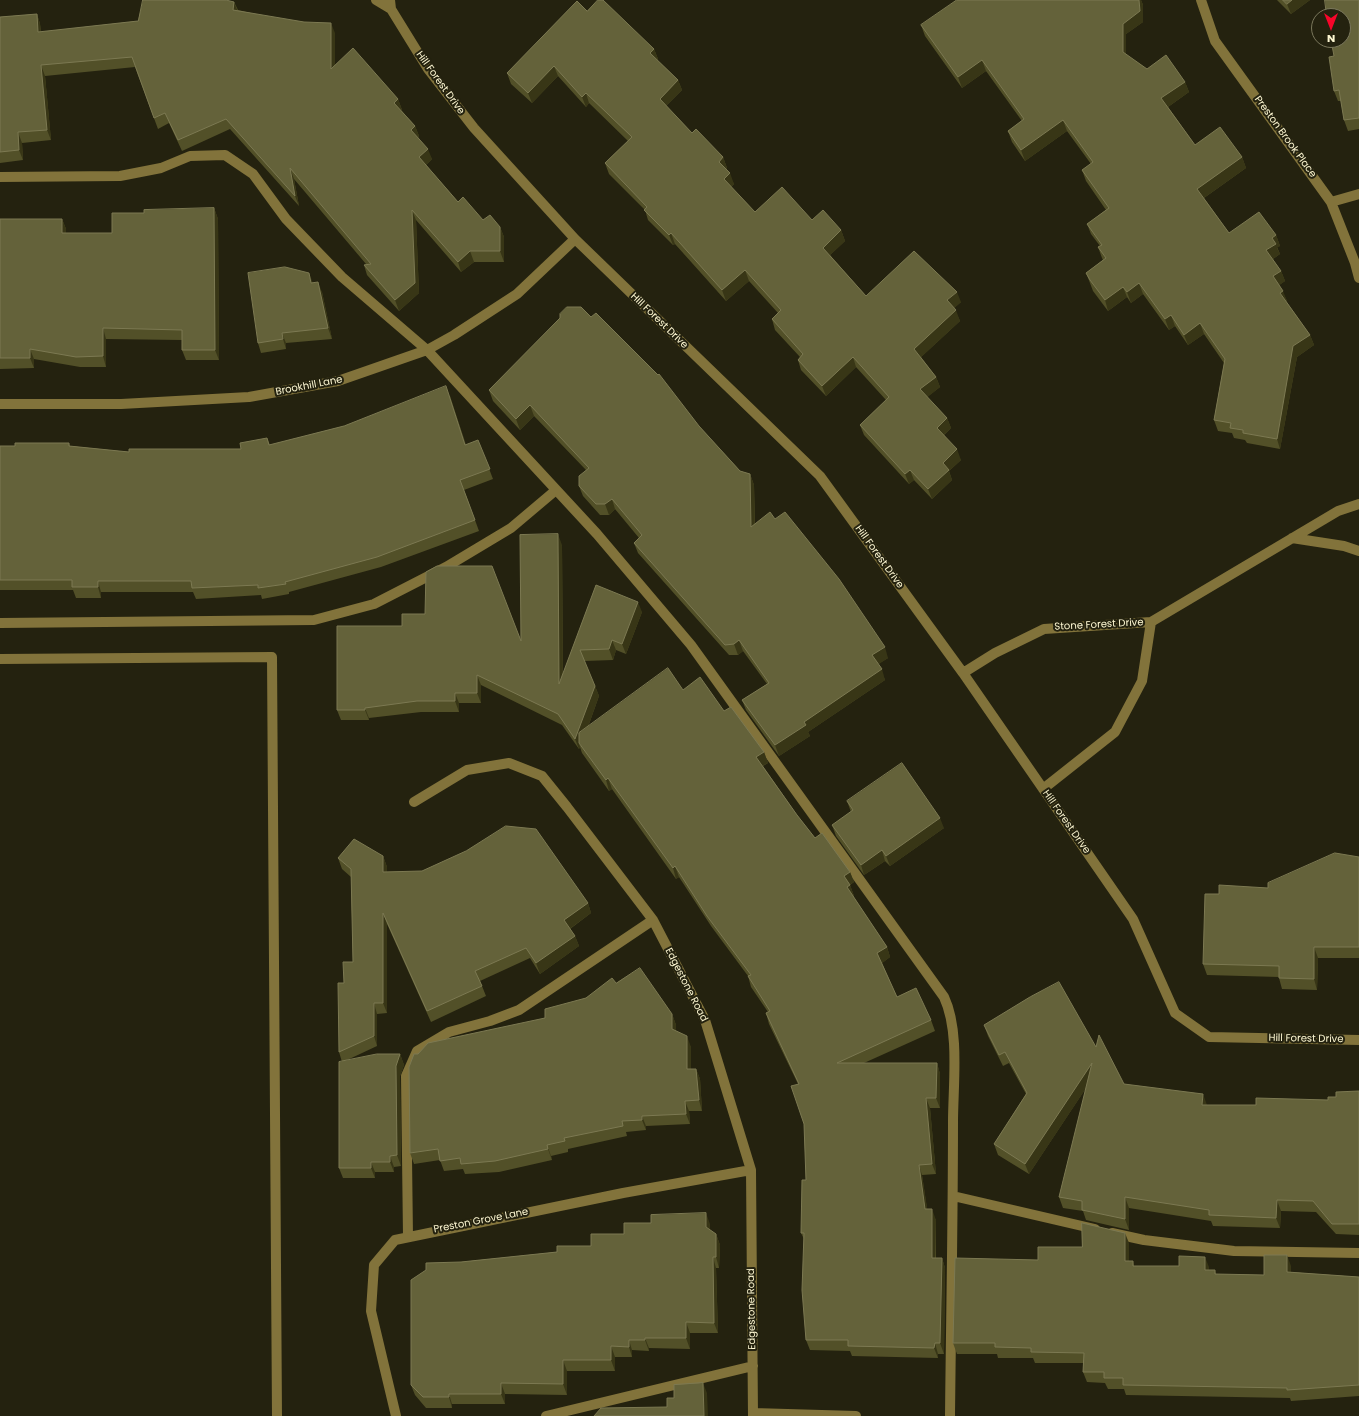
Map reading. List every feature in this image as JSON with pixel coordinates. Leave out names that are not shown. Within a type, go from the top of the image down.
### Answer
[{"type":"street","name":"Hill Forest Drive","points":[[376,0],[390,5],[428,69],[474,128],[575,239],[820,476],[963,673],[1133,919],[1175,1013],[1209,1037],[1359,1040]]},
{"type":"street","name":"Preston Brook Place","points":[[1201,0],[1215,41],[1331,202],[1355,263],[1359,278]]},
{"type":"street","points":[[0,177],[120,176],[161,168],[190,156],[225,155],[253,174],[286,219],[342,277],[427,350],[597,534],[691,645],[944,997],[950,1010],[953,1023],[953,1196],[950,1416]]},
{"type":"street","points":[[1331,202],[1359,194]]},
{"type":"street","name":"Brookhill Lane","points":[[0,404],[121,404],[248,397],[338,382],[427,350],[454,335],[517,294],[575,239]]},
{"type":"street","points":[[0,623],[314,620],[327,617],[374,604],[446,566],[511,528],[556,490]]},
{"type":"street","name":"Stone Forest Drive","points":[[963,673],[995,653],[1044,629],[1151,622],[1338,511],[1359,504]]},
{"type":"street","points":[[1292,538],[1344,546],[1359,551]]},
{"type":"street","name":"Stone Forest Drive","points":[[1043,788],[1115,732],[1142,681],[1151,622]]},
{"type":"street","points":[[0,659],[272,657],[277,1416]]},
{"type":"street","name":"Edgestone Road","points":[[414,802],[467,770],[509,763],[542,776],[653,920],[704,1020],[751,1170],[753,1415]]},
{"type":"street","points":[[408,1237],[406,1076],[417,1051],[449,1032],[490,1021],[519,1010],[653,920]]},
{"type":"street","name":"Preston Grove Lane","points":[[396,1416],[371,1311],[374,1265],[395,1240],[623,1193],[751,1170]]},
{"type":"street","points":[[953,1196],[1144,1240],[1234,1251],[1359,1253]]},
{"type":"street","points":[[549,1416],[753,1366]]},
{"type":"street","points":[[753,1415],[856,1416]]},
{"type":"building","points":[[143,0],[226,0],[234,2],[233,10],[304,22],[331,23],[331,69],[353,48],[398,99],[394,103],[415,126],[411,130],[428,149],[419,157],[458,202],[463,197],[483,220],[490,215],[500,227],[500,251],[470,251],[458,262],[412,210],[415,283],[395,300],[364,265],[371,264],[290,168],[295,196],[226,119],[178,140],[165,113],[154,118],[132,57],[41,65],[47,130],[18,132],[19,150],[0,152],[0,17],[37,14],[38,32],[138,21]]},
{"type":"building","points":[[598,0],[603,0],[654,49],[650,53],[678,80],[660,99],[692,133],[696,129],[723,157],[719,162],[730,173],[724,179],[755,212],[782,187],[812,220],[823,210],[841,230],[823,248],[866,296],[914,251],[957,292],[947,300],[956,310],[914,349],[936,377],[920,389],[947,418],[937,428],[957,449],[943,463],[949,470],[928,489],[910,470],[905,474],[860,425],[889,397],[853,357],[822,386],[798,360],[803,354],[772,319],[781,310],[745,270],[722,290],[671,233],[669,235],[644,210],[647,207],[605,163],[632,137],[586,93],[582,97],[554,66],[528,93],[507,73],[577,1],[587,11]]},
{"type":"building","points":[[957,0],[1139,0],[1140,11],[1123,24],[1123,52],[1147,69],[1166,55],[1185,82],[1161,98],[1195,145],[1220,127],[1242,157],[1197,189],[1229,233],[1259,212],[1276,235],[1272,238],[1276,244],[1266,250],[1281,271],[1273,276],[1283,291],[1280,293],[1310,335],[1293,346],[1277,439],[1243,433],[1243,430],[1230,428],[1231,423],[1214,420],[1225,359],[1200,323],[1184,335],[1171,315],[1165,319],[1139,283],[1127,292],[1123,287],[1105,300],[1090,280],[1086,273],[1106,258],[1098,247],[1102,245],[1087,224],[1109,208],[1082,170],[1093,162],[1063,120],[1021,150],[1008,131],[1024,119],[982,60],[958,77],[921,25]]},
{"type":"building","points":[[1283,0],[1292,0],[1287,4]]},
{"type":"building","points":[[1325,0],[1359,0],[1359,118],[1344,120],[1339,90],[1334,91],[1329,57],[1334,56],[1332,48],[1351,48],[1351,8],[1326,8]]},
{"type":"building","points":[[214,208],[215,350],[182,350],[182,330],[103,328],[103,356],[76,357],[30,349],[30,358],[0,358],[0,219],[62,219],[62,233],[112,233],[112,213],[144,213],[144,210]]},
{"type":"building","points":[[285,267],[309,273],[311,283],[318,282],[328,328],[282,333],[283,339],[258,343],[248,273]]},
{"type":"building","points":[[567,307],[581,307],[591,317],[596,313],[658,375],[659,374],[699,426],[740,471],[750,474],[751,527],[770,512],[775,519],[785,512],[839,579],[885,647],[872,655],[882,669],[804,722],[806,725],[775,745],[742,700],[769,683],[739,640],[734,644],[725,645],[634,543],[642,535],[612,499],[605,504],[596,504],[579,486],[579,476],[589,468],[530,405],[516,419],[489,390],[560,318],[560,314]]},
{"type":"building","points":[[446,386],[465,445],[478,440],[490,469],[460,480],[475,520],[377,557],[285,582],[286,584],[258,588],[258,585],[192,588],[191,581],[98,581],[98,587],[72,587],[72,580],[0,580],[0,446],[15,446],[15,443],[69,443],[69,446],[129,452],[129,449],[241,449],[240,443],[267,438],[269,445],[344,426]]},
{"type":"building","points":[[558,534],[559,684],[596,585],[638,602],[622,644],[612,640],[609,649],[580,650],[595,686],[575,739],[558,714],[477,675],[477,693],[455,693],[455,701],[417,701],[365,708],[365,710],[337,710],[337,626],[402,626],[402,614],[425,614],[426,572],[437,566],[492,566],[521,641],[520,535]]},
{"type":"building","points":[[668,668],[683,690],[700,677],[724,711],[731,707],[764,752],[756,757],[797,815],[815,838],[822,833],[850,872],[844,876],[850,885],[847,887],[887,947],[877,953],[897,997],[916,988],[931,1020],[837,1063],[937,1063],[936,1098],[926,1098],[932,1164],[919,1165],[925,1209],[932,1209],[932,1258],[942,1258],[940,1343],[935,1343],[934,1348],[848,1346],[848,1340],[806,1340],[802,1290],[804,1233],[801,1233],[802,1180],[806,1180],[804,1124],[791,1086],[799,1084],[766,1013],[770,1011],[748,976],[751,975],[707,916],[675,866],[673,868],[608,778],[606,780],[579,743],[579,733]]},
{"type":"building","points":[[902,763],[940,818],[886,856],[882,850],[861,865],[832,825],[853,810],[847,801]]},
{"type":"building","points":[[506,826],[536,829],[588,903],[564,920],[575,936],[536,963],[526,948],[475,971],[482,986],[427,1011],[383,913],[383,1003],[374,1003],[374,1036],[339,1052],[338,983],[344,983],[343,962],[353,962],[351,869],[338,858],[354,839],[383,856],[383,872],[422,871],[466,851]]},
{"type":"building","points":[[1335,853],[1359,857],[1359,947],[1314,947],[1314,979],[1279,978],[1279,966],[1203,964],[1205,894],[1219,894],[1219,885],[1268,888],[1268,883]]},
{"type":"building","points":[[640,968],[672,1014],[672,1029],[687,1036],[687,1069],[696,1069],[699,1100],[685,1101],[686,1114],[642,1116],[642,1120],[622,1121],[623,1126],[564,1138],[565,1141],[547,1145],[548,1149],[495,1161],[461,1164],[460,1158],[440,1161],[438,1149],[410,1153],[409,1067],[414,1054],[418,1054],[428,1043],[545,1018],[545,1009],[586,998],[612,978],[616,983]]},
{"type":"building","points":[[1059,982],[1096,1047],[1099,1035],[1124,1084],[1203,1094],[1202,1105],[1256,1105],[1256,1098],[1328,1100],[1328,1097],[1336,1097],[1336,1092],[1359,1091],[1359,1224],[1332,1224],[1313,1201],[1277,1200],[1276,1218],[1209,1215],[1209,1210],[1125,1197],[1125,1219],[1082,1210],[1082,1201],[1059,1197],[1092,1063],[1025,1164],[994,1144],[1027,1093],[1005,1052],[999,1055],[984,1025],[1030,997]]},
{"type":"building","points":[[377,1054],[400,1054],[396,1066],[397,1155],[390,1156],[390,1162],[371,1162],[371,1168],[339,1168],[339,1062]]},
{"type":"building","points":[[706,1213],[706,1227],[716,1234],[716,1257],[713,1257],[714,1323],[686,1322],[686,1338],[645,1338],[645,1340],[629,1340],[629,1347],[611,1346],[611,1360],[563,1360],[563,1384],[501,1383],[501,1394],[449,1394],[449,1397],[423,1397],[411,1385],[411,1280],[426,1270],[426,1263],[461,1262],[557,1252],[557,1246],[591,1246],[591,1234],[624,1234],[624,1223],[651,1223],[651,1215]]},
{"type":"building","points":[[1082,1223],[1125,1233],[1125,1261],[1133,1261],[1133,1266],[1179,1266],[1179,1256],[1205,1257],[1205,1270],[1215,1270],[1215,1274],[1264,1275],[1264,1255],[1287,1255],[1287,1272],[1359,1277],[1359,1385],[1287,1390],[1287,1388],[1123,1385],[1123,1378],[1104,1378],[1104,1372],[1083,1372],[1084,1353],[1031,1352],[1031,1348],[995,1347],[995,1343],[953,1343],[955,1258],[1038,1260],[1038,1247],[1082,1247]]},
{"type":"building","points":[[703,1383],[704,1416],[594,1416],[601,1408],[667,1407],[667,1398],[674,1398],[674,1385]]}]
